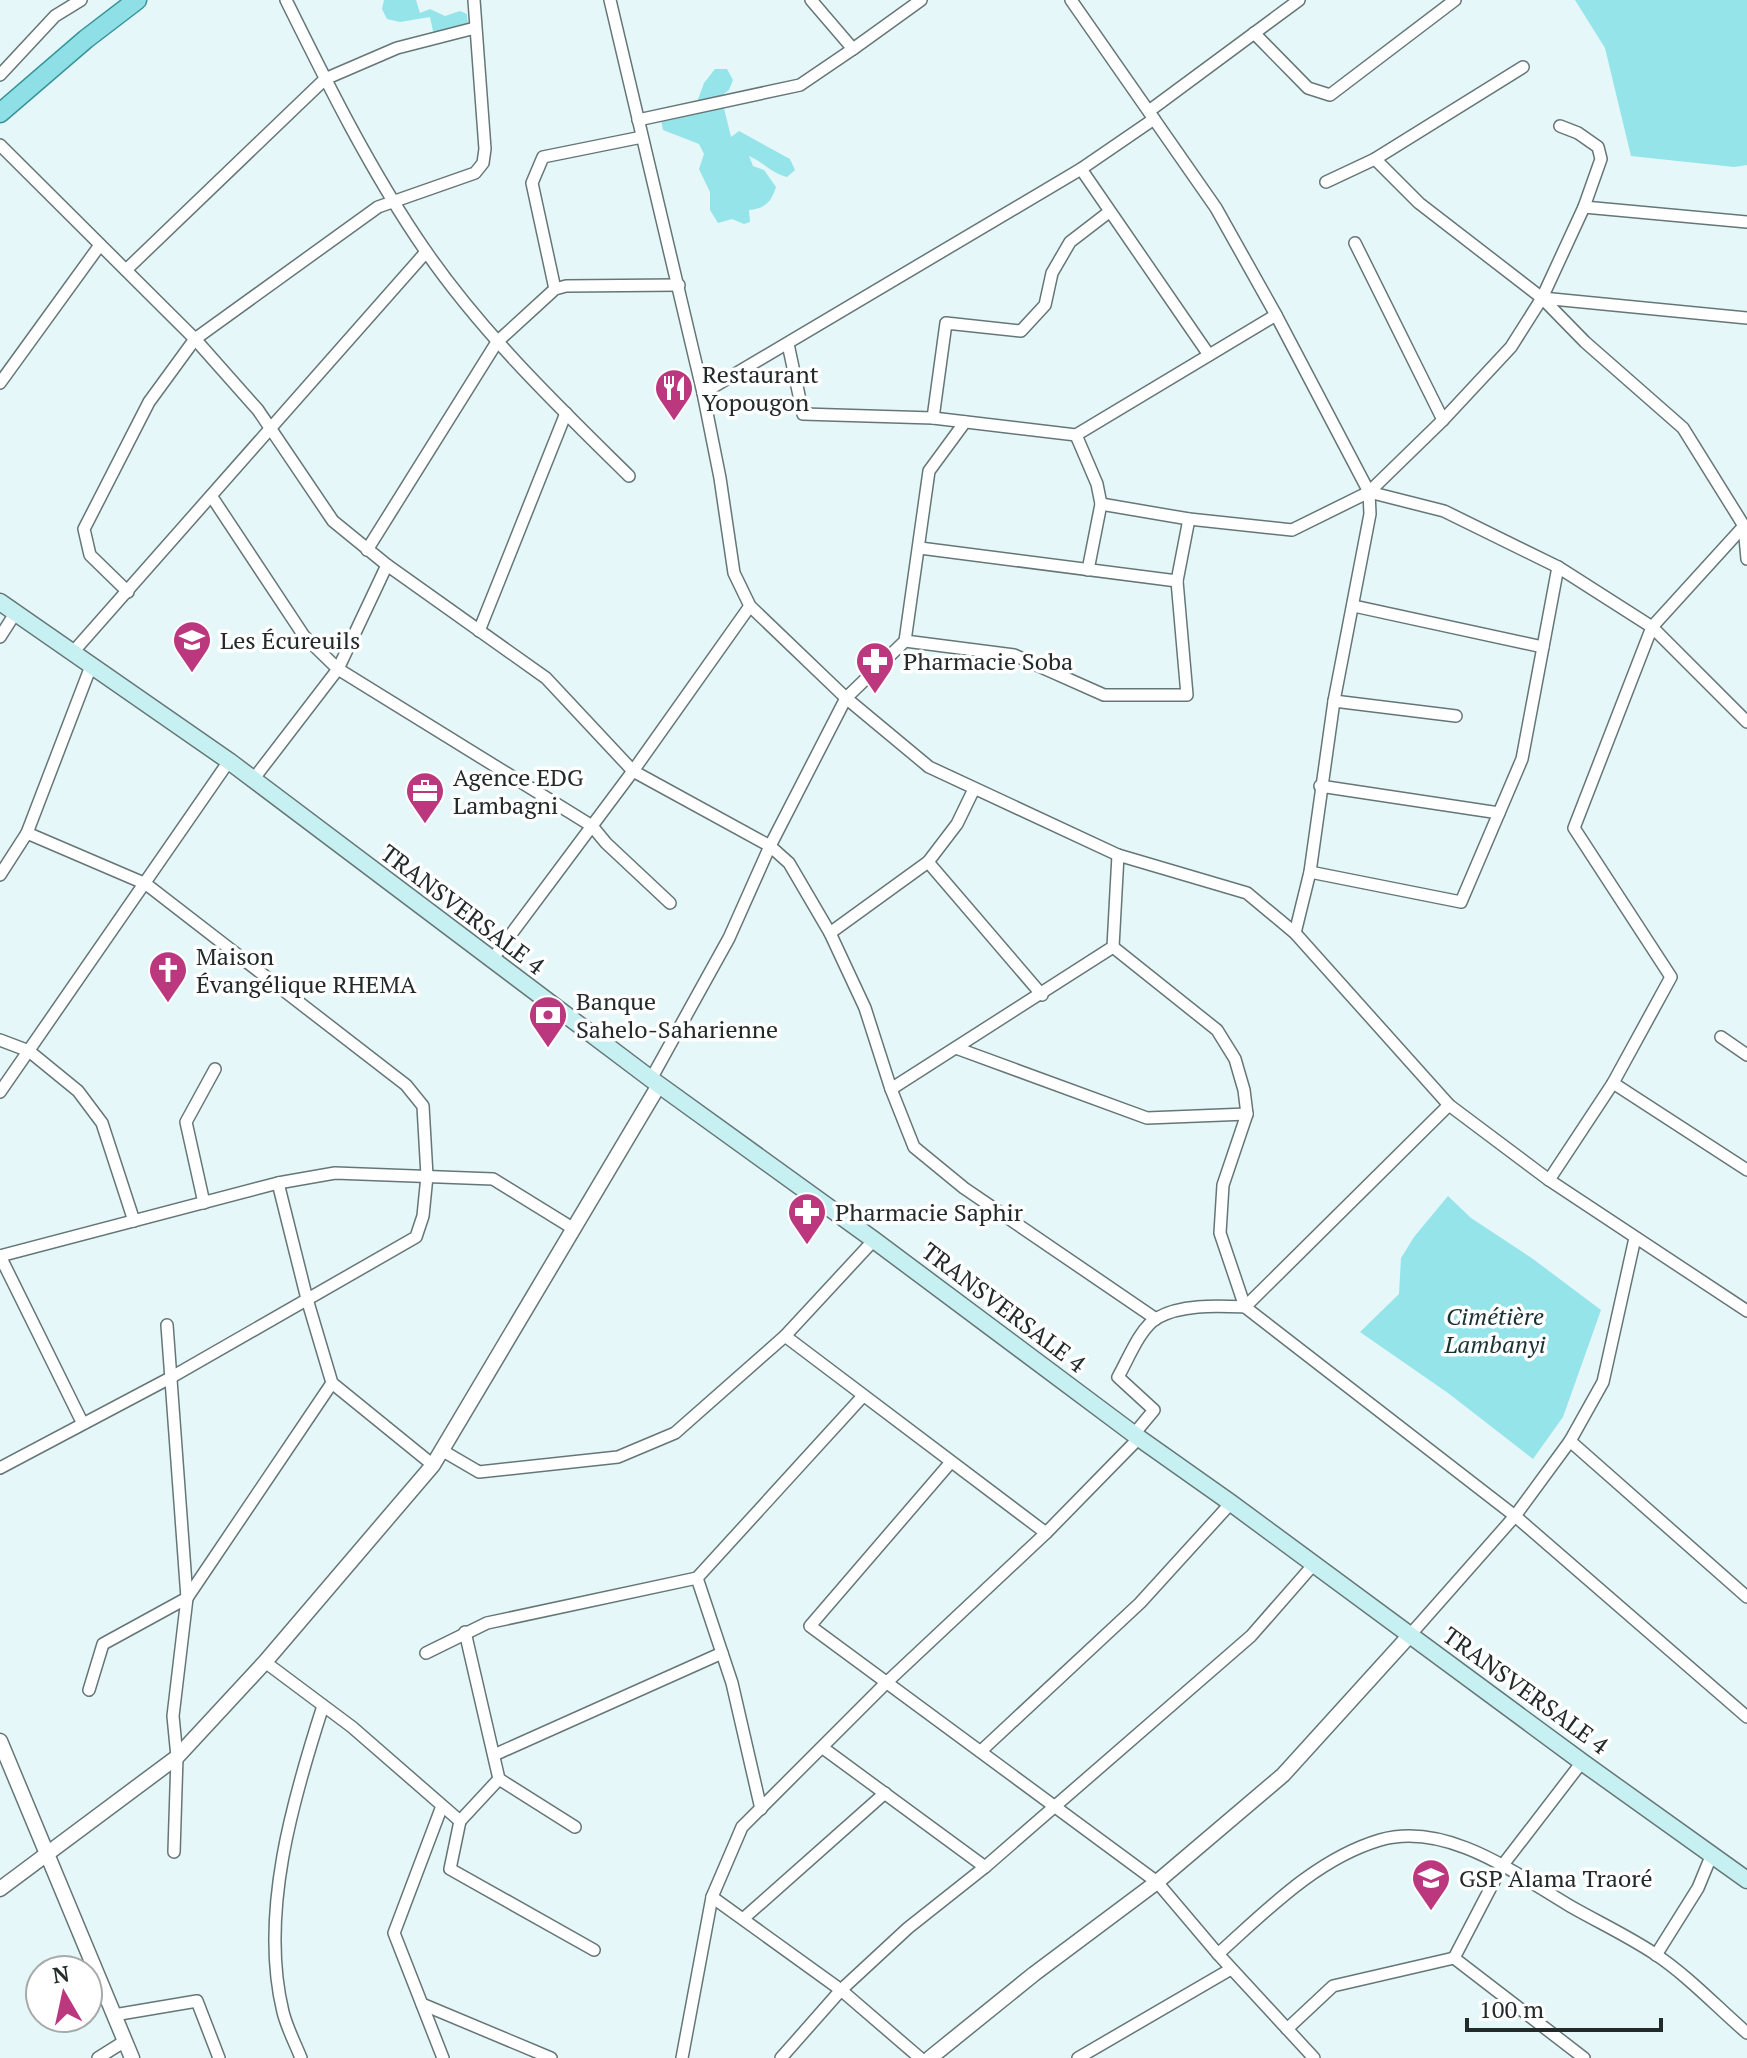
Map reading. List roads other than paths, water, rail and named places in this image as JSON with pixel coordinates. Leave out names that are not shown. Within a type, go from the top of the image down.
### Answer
[{"type":"main road","points":[[0,113],[137,0]]},
{"type":"main road","name":"TRANSVERSALE 4","points":[[0,602],[229,761],[655,1082],[1747,1880]]},
{"type":"street","points":[[0,75],[55,16],[81,0]]},
{"type":"street","points":[[286,0],[325,79],[394,203],[426,252],[497,342],[629,476]]},
{"type":"street","points":[[128,592],[90,555],[84,529],[149,402],[195,339],[378,207],[475,173],[483,163],[485,149],[474,0]]},
{"type":"street","points":[[610,0],[703,393],[734,573],[750,606],[846,698],[929,767],[1118,855],[1247,893],[1295,933],[1449,1105],[1549,1180],[1747,1311]]},
{"type":"street","points":[[811,0],[853,49]]},
{"type":"street","points":[[638,120],[800,85],[921,0]]},
{"type":"street","points":[[1071,0],[1216,208],[1369,492],[1370,514],[1334,701],[1310,872],[1295,933]]},
{"type":"street","points":[[703,393],[1081,169],[1299,0]]},
{"type":"street","points":[[1254,33],[1308,88],[1330,95],[1455,0]]},
{"type":"street","points":[[126,270],[325,79],[397,48],[475,28]]},
{"type":"street","points":[[1326,182],[1375,159],[1523,67]]},
{"type":"street","points":[[1101,504],[1189,519],[1292,530],[1369,492],[1443,420],[1511,347],[1542,298],[1584,207],[1601,159],[1598,147],[1578,133],[1560,126]]},
{"type":"street","points":[[555,289],[532,183],[543,157],[642,137]]},
{"type":"street","points":[[0,145],[195,339],[258,410],[333,521],[387,565],[546,678],[633,771],[770,846],[789,863],[830,933],[865,1008],[891,1089],[914,1147],[964,1188],[1156,1319]]},
{"type":"street","points":[[1375,159],[1419,203],[1542,298],[1585,342],[1683,428],[1744,526],[1747,559]]},
{"type":"street","points":[[1081,169],[1209,355]]},
{"type":"street","points":[[1584,207],[1747,222]]},
{"type":"street","points":[[933,418],[946,323],[1021,331],[1045,305],[1052,273],[1070,242],[1109,212]]},
{"type":"street","points":[[1355,243],[1443,420]]},
{"type":"street","points":[[0,383],[100,245]]},
{"type":"street","points":[[74,651],[426,252]]},
{"type":"street","points":[[367,550],[497,342],[555,289],[566,286],[679,285]]},
{"type":"street","points":[[1542,298],[1747,318]]},
{"type":"street","points":[[788,344],[803,414],[933,418],[1076,435],[1276,315]]},
{"type":"street","points":[[479,631],[566,413]]},
{"type":"street","points":[[0,1889],[177,1757],[265,1662],[443,1451],[574,1229],[655,1082],[846,698],[905,641],[929,471],[965,422]]},
{"type":"street","points":[[1076,435],[1097,484],[1101,504],[1088,570]]},
{"type":"street","points":[[1369,492],[1444,511],[1558,567],[1652,627],[1747,722]]},
{"type":"street","points":[[212,497],[304,636],[338,669],[592,826],[670,903]]},
{"type":"street","points":[[905,641],[1014,655],[1104,695],[1187,695],[1177,581],[1189,519]]},
{"type":"street","points":[[1549,1180],[1613,1083],[1671,977],[1574,828],[1652,627],[1744,526]]},
{"type":"street","points":[[920,548],[1177,581]]},
{"type":"street","points":[[252,781],[338,669],[387,565]]},
{"type":"street","points":[[1310,872],[1461,902],[1522,759],[1558,567]]},
{"type":"street","points":[[491,961],[633,771],[750,606]]},
{"type":"street","points":[[1354,606],[1543,647]]},
{"type":"street","points":[[0,637],[16,612]]},
{"type":"street","points":[[0,875],[27,833],[91,666]]},
{"type":"street","points":[[1334,701],[1456,716]]},
{"type":"street","points":[[0,1092],[229,761]]},
{"type":"street","points":[[1320,786],[1499,813]]},
{"type":"street","points":[[830,933],[928,862],[957,824],[974,789]]},
{"type":"street","points":[[0,1468],[170,1378],[416,1237],[423,1216],[427,1176],[423,1106],[406,1085],[146,884],[27,833]]},
{"type":"street","points":[[1113,947],[1118,855]]},
{"type":"street","points":[[928,862],[1042,995]]},
{"type":"street","points":[[891,1089],[1113,947]]},
{"type":"street","points":[[1113,947],[1217,1030],[1235,1059],[1247,1114],[1223,1185],[1220,1233],[1245,1307],[1515,1516],[1747,1717]]},
{"type":"street","points":[[1721,1037],[1747,1055]]},
{"type":"street","points":[[0,1040],[29,1051],[78,1091],[102,1123],[134,1221]]},
{"type":"street","points":[[956,1048],[1147,1118],[1247,1114]]},
{"type":"street","points":[[204,1203],[186,1122],[215,1069]]},
{"type":"street","points":[[1613,1083],[1747,1170]]},
{"type":"street","points":[[682,2058],[712,1897],[742,1827],[886,1683],[1046,1533],[1137,1436],[1154,1410],[1118,1377],[1145,1331],[1156,1319],[1199,1306],[1245,1307],[1449,1105]]},
{"type":"street","points":[[82,1422],[0,1256],[278,1183],[335,1173],[493,1179],[574,1229]]},
{"type":"street","points":[[278,1183],[332,1383],[433,1465]]},
{"type":"street","points":[[930,2058],[1034,1974],[1157,1882],[1283,1775],[1515,1516],[1570,1441],[1603,1382],[1635,1238]]},
{"type":"street","points":[[443,1451],[479,1472],[618,1457],[675,1433],[785,1336],[874,1240]]},
{"type":"street","points":[[167,1325],[187,1598],[173,1716],[177,1757],[174,1852]]},
{"type":"street","points":[[785,1336],[1046,1533]]},
{"type":"street","points":[[89,1690],[103,1644],[187,1598],[332,1383]]},
{"type":"street","points":[[426,1653],[487,1623],[697,1578],[863,1396]]},
{"type":"street","points":[[1570,1441],[1747,1596]]},
{"type":"street","points":[[951,1462],[810,1626],[1157,1882],[1231,1969],[1314,2058]]},
{"type":"street","points":[[981,1751],[1140,1603],[1231,1503]]},
{"type":"street","points":[[781,2058],[841,1990],[908,1928],[985,1867],[1251,1636],[1314,1564]]},
{"type":"street","points":[[697,1578],[732,1683],[761,1809]]},
{"type":"street","points":[[465,1632],[499,1779],[575,1827]]},
{"type":"street","points":[[494,1755],[722,1653]]},
{"type":"street","points":[[265,1662],[352,1727],[460,1821]]},
{"type":"street","points":[[301,2058],[283,2012],[275,1945],[280,1874],[301,1774],[323,1706]]},
{"type":"street","points":[[0,1741],[132,2058]]},
{"type":"street","points":[[823,1748],[985,1867]]},
{"type":"street","points":[[1287,2029],[1333,1986],[1454,1958],[1502,1866],[1582,1762]]},
{"type":"street","points":[[499,1779],[460,1821],[450,1869],[594,1950]]},
{"type":"street","points":[[744,1918],[885,1793]]},
{"type":"street","points":[[442,1806],[394,1933],[443,2058]]},
{"type":"street","points":[[1218,1954],[1290,1890],[1347,1853],[1383,1839],[1420,1836],[1461,1846],[1502,1866],[1656,1955],[1747,2033]]},
{"type":"street","points":[[1656,1955],[1698,1888],[1712,1854]]},
{"type":"street","points":[[712,1897],[841,1990],[920,2058]]},
{"type":"street","points":[[1454,1958],[1584,2058]]},
{"type":"street","points":[[1078,2058],[1231,1969]]},
{"type":"street","points":[[114,2015],[197,2001],[219,2058]]},
{"type":"street","points":[[422,2004],[551,2058]]},
{"type":"street","points":[[98,2058],[125,2041]]},
{"type":"place","name":"Restaurant Yopougon","points":[[674,422]]},
{"type":"place","name":"Les Écureuils","points":[[192,674]]},
{"type":"place","name":"Pharmacie Soba","points":[[875,695]]},
{"type":"place","name":"Agence EDG Lambagni","points":[[425,825]]},
{"type":"place","name":"Maison Évangélique RHEMA","points":[[168,1004]]},
{"type":"place","name":"Banque Sahelo-Saharienne","points":[[548,1049]]},
{"type":"place","name":"Pharmacie Saphir","points":[[807,1246]]},
{"type":"place","name":"GSP Alama Traoré","points":[[1431,1912]]},
{"type":"park label","name":"Cimétière Lambanyi","points":[[1495,1330]]}]
